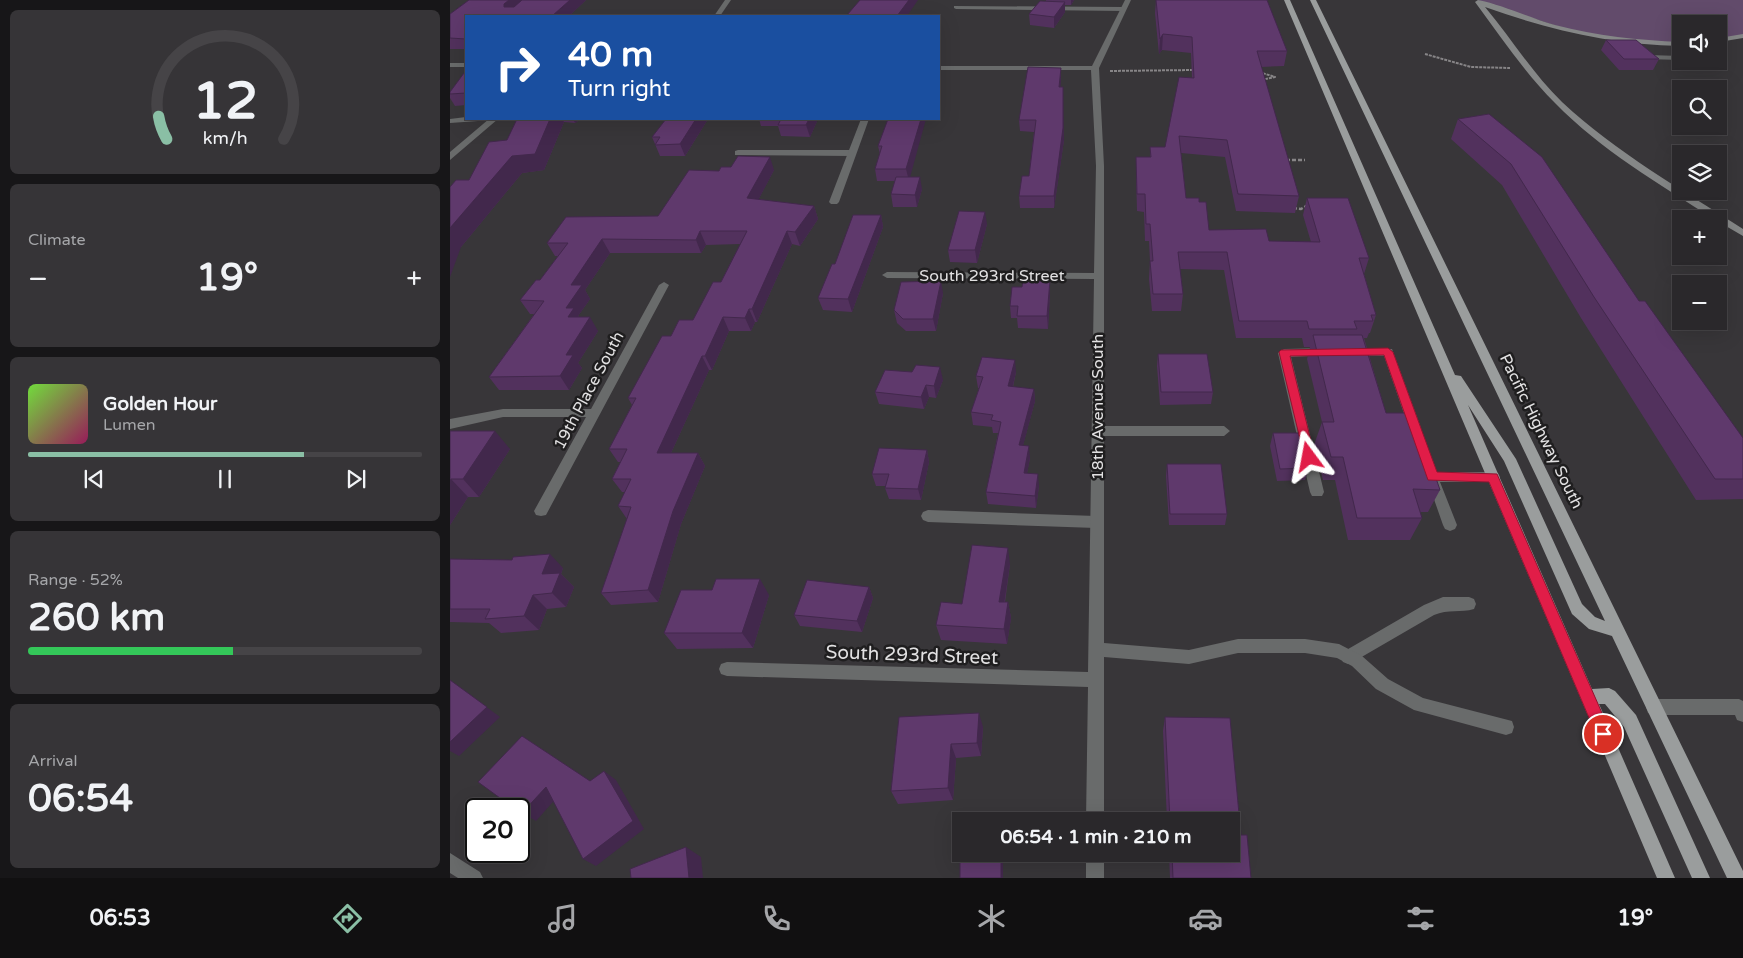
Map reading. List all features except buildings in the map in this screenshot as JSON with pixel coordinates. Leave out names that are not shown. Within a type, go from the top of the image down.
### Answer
[{"type":"main road","points":[[1287,0],[1666,878]]},
{"type":"main road","name":"Pacific Highway South","points":[[1313,0],[1654,707],[1737,870]]},
{"type":"main road","points":[[1439,352],[1510,460],[1577,609],[1588,622],[1602,630],[1617,630]]},
{"type":"main road","points":[[1587,697],[1609,696],[1630,721],[1701,878]]},
{"type":"street","points":[[718,15],[728,0]]},
{"type":"street","points":[[1476,1],[1559,28],[1629,42],[1672,44]]},
{"type":"street","points":[[1476,1],[1560,105],[1604,141],[1743,233]]},
{"type":"street","points":[[956,7],[1125,5]]},
{"type":"street","name":"18th Avenue South","points":[[1095,812],[1100,166],[1096,70],[1125,5]]},
{"type":"street","points":[[1727,39],[1743,36]]},
{"type":"street","points":[[1629,42],[1646,57],[1672,58]]},
{"type":"street","points":[[940,68],[1096,70]]},
{"type":"street","points":[[450,121],[465,120]]},
{"type":"street","points":[[450,157],[493,120]]},
{"type":"street","points":[[834,202],[865,120]]},
{"type":"street","points":[[738,153],[852,153]]},
{"type":"street","name":"South 293rd Street","points":[[887,275],[1098,276]]},
{"type":"street","name":"19th Place South","points":[[541,511],[664,285]]},
{"type":"street","points":[[1317,492],[1284,352],[1388,352],[1450,526]]},
{"type":"street","points":[[450,424],[503,413],[594,413]]},
{"type":"street","points":[[1097,432],[1224,432]]},
{"type":"street","points":[[1432,477],[1492,477]]},
{"type":"street","points":[[928,516],[1096,522]]},
{"type":"street","points":[[1348,656],[1429,610],[1443,604],[1469,604]]},
{"type":"street","points":[[1095,648],[1189,657],[1238,646],[1305,646],[1339,651],[1357,662],[1382,684],[1420,705],[1506,727]]},
{"type":"street","name":"South 293rd Street","points":[[727,669],[1096,680]]},
{"type":"street","points":[[1654,707],[1740,707],[1743,714]]},
{"type":"street","points":[[450,862],[474,878]]},
{"type":"street","points":[[1094,878],[1095,862]]},
{"type":"path","points":[[1426,54],[1471,66],[1528,67]]},
{"type":"path","points":[[1096,70],[1196,70]]},
{"type":"path","points":[[1251,71],[1275,77],[1259,80]]},
{"type":"path","points":[[1280,160],[1305,160]]},
{"type":"path","points":[[1291,201],[1294,209],[1301,209],[1310,204]]},
{"type":"shaded area","points":[[1477,0],[1743,0],[1743,36],[1727,39],[1727,15],[1672,15],[1672,44],[1653,44],[1578,33]]},
{"type":"route","points":[[1309,457],[1284,352],[1388,352],[1432,477],[1492,477],[1603,734]]}]
